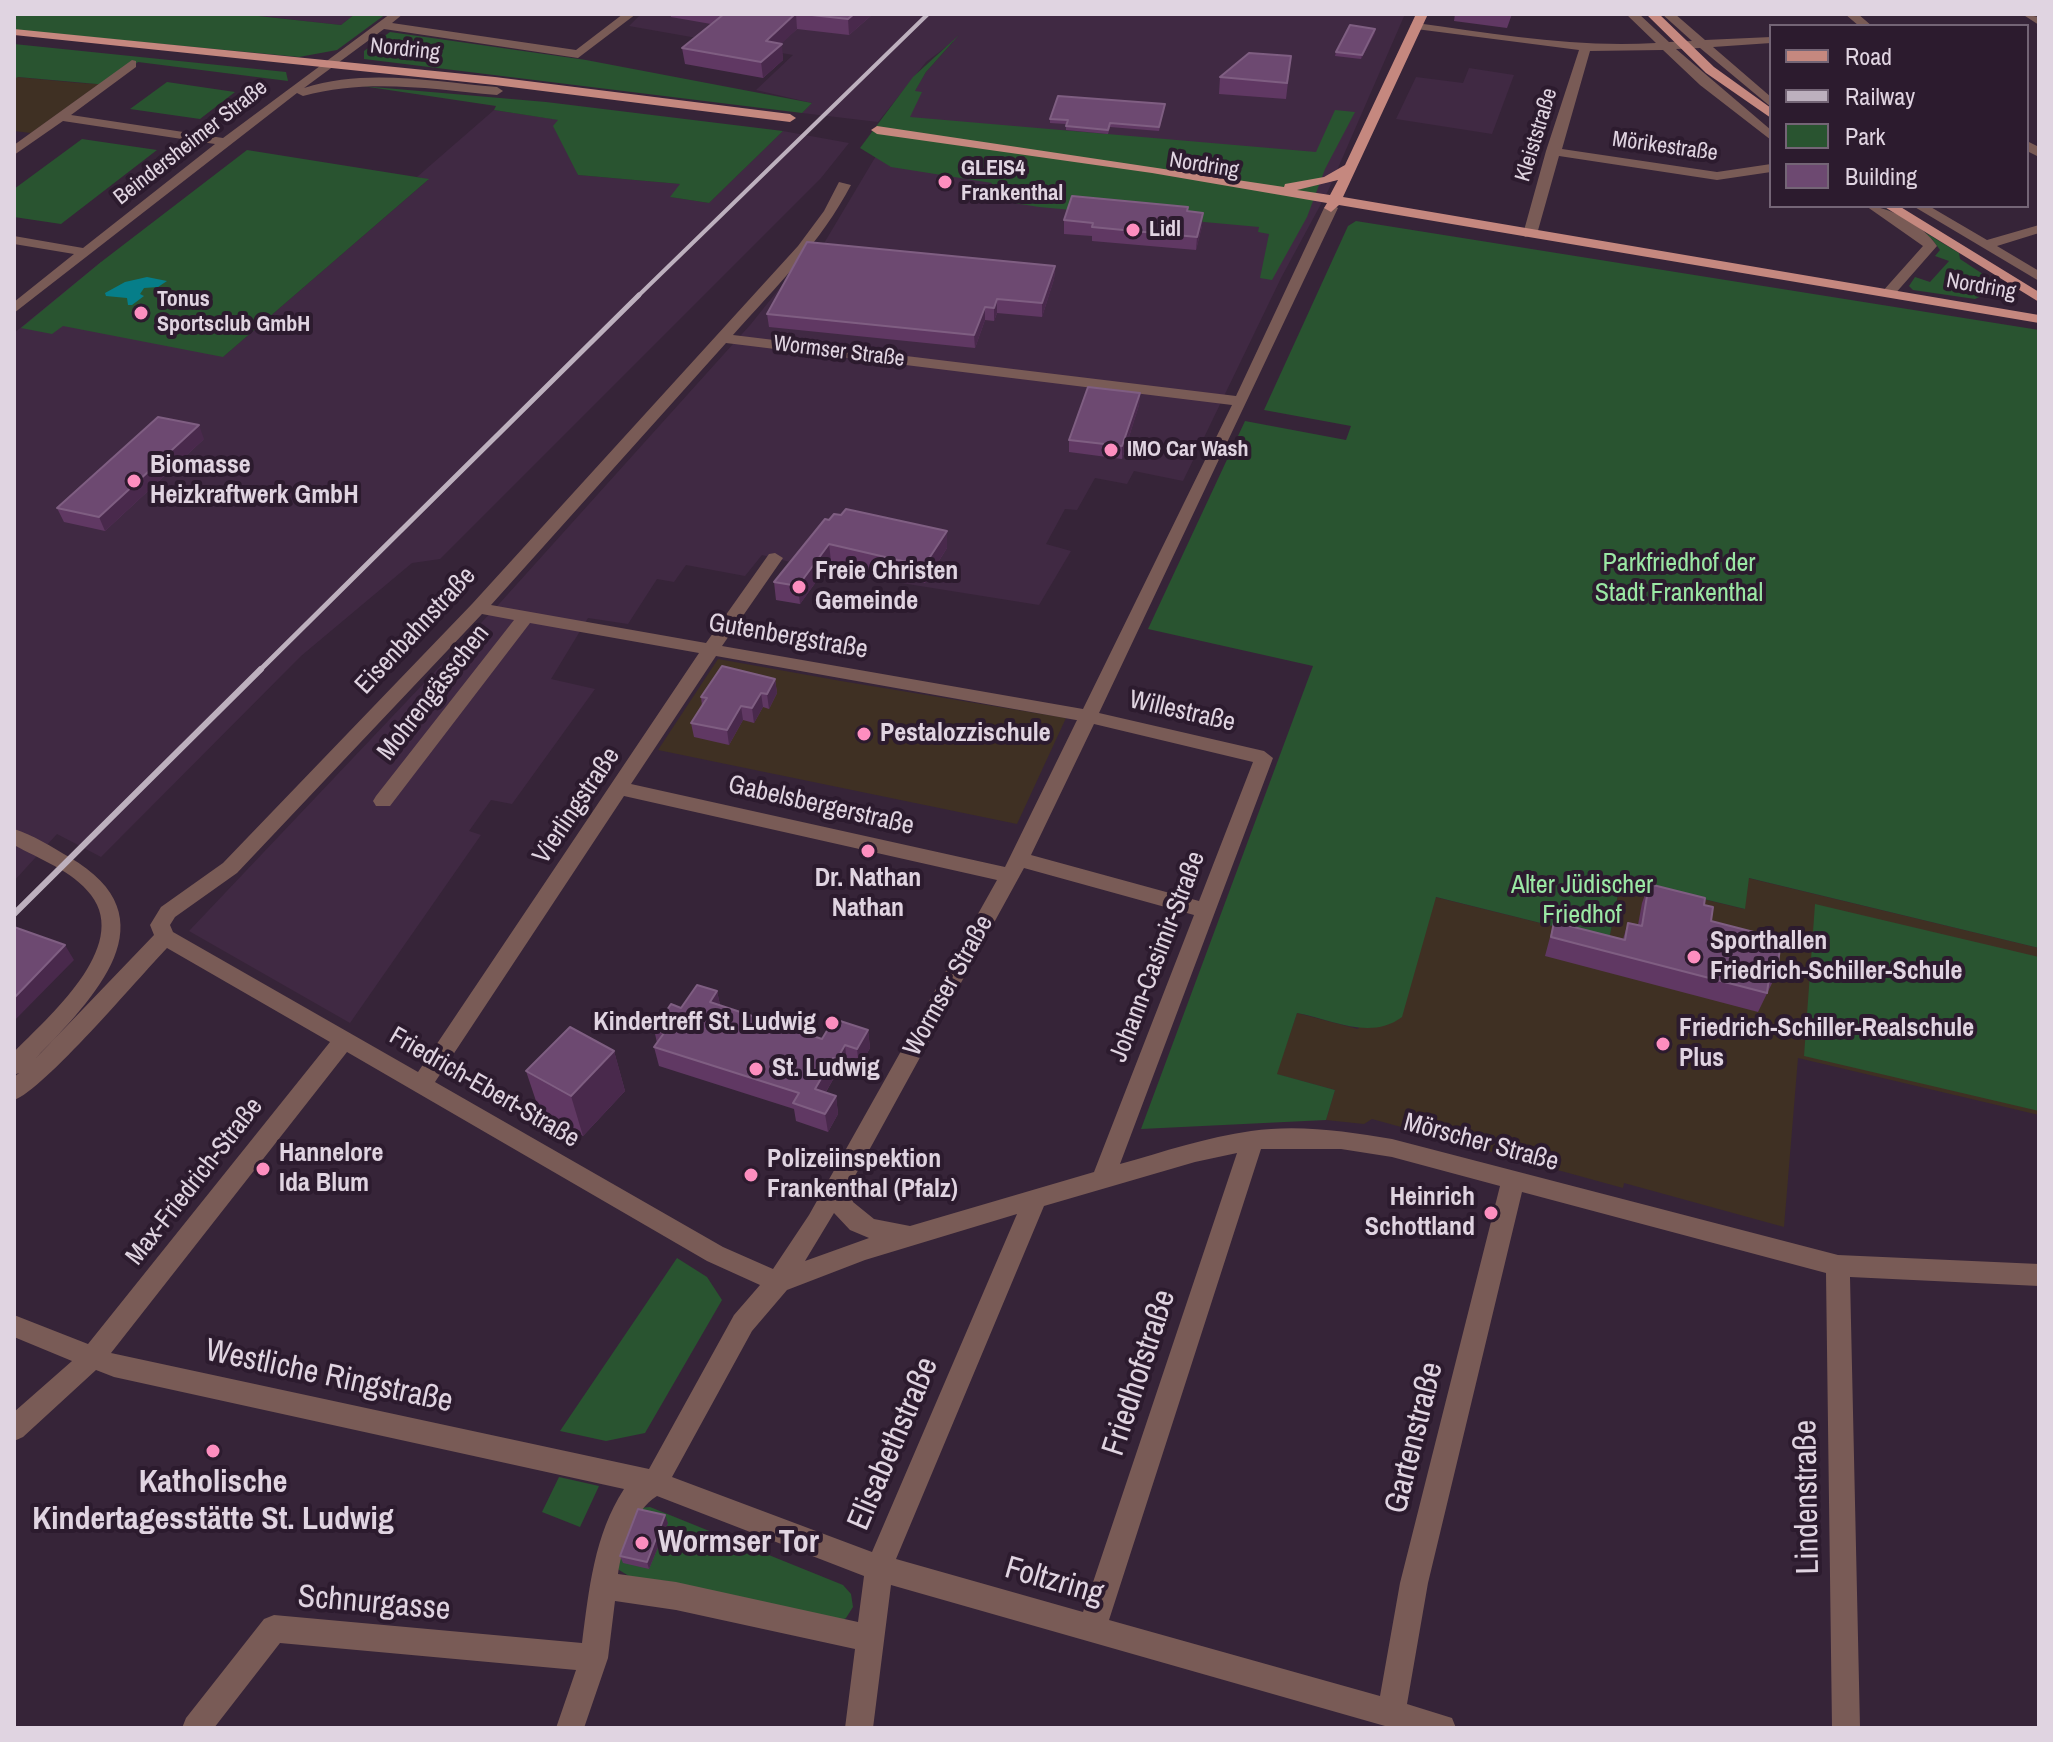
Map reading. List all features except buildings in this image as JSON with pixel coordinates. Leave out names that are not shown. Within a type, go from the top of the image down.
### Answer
[{"type":"main road","name":"Wormser Straße","points":[[1333,204],[1422,14]]},
{"type":"main road","points":[[1652,14],[1730,86],[1769,113]]},
{"type":"main road","name":"Nordring","points":[[14,32],[326,67],[787,122],[497,91],[326,67],[14,40]]},
{"type":"main road","points":[[1730,86],[1769,122]]},
{"type":"main road","name":"Nordring","points":[[1333,204],[874,133],[1254,186],[1419,223],[1530,234],[2039,319]]},
{"type":"main road","points":[[1254,186],[1314,184],[1328,180],[1351,166]]},
{"type":"main road","points":[[1894,208],[1964,248]]},
{"type":"main road","points":[[1907,208],[1964,248]]},
{"type":"main road","name":"Nordring","points":[[1964,248],[1995,272],[2039,298]]},
{"type":"main road","name":"Nordring","points":[[1964,248],[2039,286]]},
{"type":"main road","points":[[1977,303],[2000,295],[1995,272]]},
{"type":"main road","name":"Nordring","points":[[1915,297],[2039,312]]},
{"type":"street","name":"Beindersheimer Straße","points":[[14,309],[270,107],[397,14]]},
{"type":"street","points":[[382,25],[578,54],[630,14]]},
{"type":"street","points":[[1632,14],[1704,82],[1769,134]]},
{"type":"street","points":[[1668,14],[1769,101]]},
{"type":"street","points":[[2028,14],[2039,22]]},
{"type":"street","points":[[1416,26],[1585,48],[1667,48],[1769,40]]},
{"type":"street","name":"Kleiststraße","points":[[1530,234],[1552,151],[1585,48]]},
{"type":"street","points":[[14,151],[132,64]]},
{"type":"street","name":"Nordring","points":[[270,107],[314,88],[337,82],[497,91]]},
{"type":"street","points":[[60,117],[226,142]]},
{"type":"street","name":"Mörikestraße","points":[[1552,151],[1717,176],[1769,168]]},
{"type":"street","name":"Eisenbahnstraße","points":[[14,1091],[50,1058],[165,937],[160,925],[168,912],[230,868],[478,608],[803,249],[830,212],[844,185]]},
{"type":"street","name":"Wormser Straße","points":[[570,1728],[594,1658],[606,1564],[626,1509],[635,1495],[655,1483],[743,1323],[778,1282],[838,1184],[1015,867],[1333,204]]},
{"type":"street","name":"Nordring","points":[[1876,208],[1926,240],[1930,249],[1889,292]]},
{"type":"street","name":"Nordring","points":[[1923,208],[2039,277]]},
{"type":"street","points":[[1985,245],[2039,229]]},
{"type":"street","points":[[14,240],[84,252]]},
{"type":"street","name":"Wormser Straße","points":[[724,338],[1240,401]]},
{"type":"street","name":"Vierlingstraße","points":[[422,1084],[775,558]]},
{"type":"street","name":"Gutenbergstraße","points":[[478,608],[1089,717]]},
{"type":"street","name":"Mohrengässchen","points":[[383,801],[525,617]]},
{"type":"street","name":"Willestraße","points":[[1089,717],[1264,758]]},
{"type":"street","name":"Johann-Casimir-Straße","points":[[1104,1177],[1264,758]]},
{"type":"street","name":"Gabelsbergerstraße","points":[[620,788],[1015,867],[1206,911]]},
{"type":"street","points":[[14,836],[88,881],[109,904],[114,931],[88,986],[14,1066]]},
{"type":"street","name":"Friedrich-Ebert-Straße","points":[[165,937],[722,1258],[778,1282]]},
{"type":"street","name":"Max-Friedrich-Straße","points":[[91,1359],[344,1040]]},
{"type":"street","name":"Mörscher Straße","points":[[778,1282],[851,1254],[1104,1177],[1253,1140],[1341,1140],[1392,1148],[1838,1266],[2039,1275]]},
{"type":"street","name":"Friedhofstraße","points":[[1092,1628],[1253,1140]]},
{"type":"street","name":"Gartenstraße","points":[[1391,1713],[1414,1583],[1513,1180]]},
{"type":"street","name":"Mörscher Straße","points":[[838,1184],[838,1200],[844,1212],[858,1223],[873,1230],[912,1235]]},
{"type":"street","name":"Elisabethstraße","points":[[859,1728],[879,1568],[1036,1198]]},
{"type":"street","name":"Lindenstraße","points":[[1838,1266],[1846,1728]]},
{"type":"street","name":"Westliche Ringstraße","points":[[14,1326],[91,1359],[655,1483]]},
{"type":"street","points":[[14,1429],[91,1359]]},
{"type":"street","name":"Foltzring","points":[[655,1483],[879,1568],[1442,1728]]},
{"type":"street","points":[[604,1586],[676,1596],[869,1638]]},
{"type":"street","name":"Schnurgasse","points":[[196,1728],[274,1629],[594,1658]]},
{"type":"shaded area","points":[[240,14],[355,14],[341,25]]},
{"type":"shaded area","points":[[641,14],[1405,14],[1328,191],[1281,278],[1183,481],[1134,471],[1127,484],[1095,478],[1077,510],[1065,509],[1046,544],[1071,551],[1039,605],[826,571],[762,555],[745,576],[686,565],[674,582],[657,579],[628,624],[588,618],[551,679],[595,689],[512,804],[491,800],[469,831],[481,835],[350,1023],[189,931],[499,604],[751,324],[807,254],[817,255],[926,72],[954,41],[926,62],[878,122],[802,113],[812,103],[756,90],[793,55],[629,26]]},
{"type":"shaded area","points":[[1469,68],[1514,75],[1492,134],[1396,119],[1416,77],[1463,83]]},
{"type":"shaded area","points":[[14,79],[99,84],[31,133],[14,131]]},
{"type":"shaded area","points":[[494,110],[560,120],[578,175],[681,184],[671,197],[709,203],[783,131],[849,143],[821,178],[440,559],[412,563],[301,656],[101,857],[57,834],[14,881],[14,333],[101,262],[267,293],[223,357],[428,180],[417,177]]},
{"type":"shaded area","name":"Pestalozzischule","points":[[718,659],[1066,718],[1017,824],[658,750]]},
{"type":"shaded area","name":"Friedrich-Schiller-Realschule Plus","points":[[1748,878],[2039,948],[2039,1115],[1798,1058],[1784,1227],[1624,1183],[1623,1188],[1372,1119],[1364,1124],[1326,1120],[1335,1090],[1276,1074],[1297,1013],[1358,1029],[1435,897],[1609,940],[1621,879],[1744,909]]},
{"type":"green space","points":[[14,14],[240,14],[341,25],[355,14],[386,14],[337,50],[299,57],[14,30]]},
{"type":"green space","points":[[390,32],[586,60],[812,103],[802,113],[364,59],[364,51]]},
{"type":"green space","points":[[959,35],[926,72],[915,91],[922,92],[910,117],[1316,152],[1335,110],[1355,112],[1325,169],[1307,217],[1272,280],[1260,278],[1269,234],[1258,232],[1259,227],[1039,207],[982,198],[992,183],[891,167],[860,148],[913,77]]},
{"type":"green space","points":[[14,44],[286,72],[288,81],[138,62],[108,85],[14,79]]},
{"type":"green space","points":[[167,82],[235,92],[200,119],[130,109]]},
{"type":"green space","points":[[362,86],[546,102],[783,131],[709,203],[670,197],[680,184],[578,175],[553,126],[558,120],[494,110],[496,106]]},
{"type":"green space","points":[[82,139],[157,150],[61,224],[14,217],[14,189]]},
{"type":"green space","points":[[247,150],[429,179],[223,357],[63,326],[52,334],[21,328],[101,262]]},
{"type":"green space","points":[[1884,208],[1959,253],[1960,259],[1992,280],[1994,290],[1975,299],[1913,290],[1909,286],[1915,277],[1930,282],[1949,261],[1935,256],[1940,250],[1932,239]]},
{"type":"green space","name":"Parkfriedhof der Stadt Frankenthal","points":[[1356,221],[2039,330],[2039,948],[1749,878],[1745,909],[1621,879],[1609,940],[1436,897],[1402,1017],[1390,1024],[1364,1028],[1297,1013],[1277,1074],[1335,1090],[1326,1120],[1141,1129],[1313,666],[1148,629],[1245,421],[1346,440],[1351,426],[1264,410],[1348,226]]},
{"type":"green space","points":[[1815,904],[2039,957],[2039,1111],[1804,1056]]},
{"type":"green space","points":[[677,1258],[707,1277],[722,1300],[645,1433],[606,1441],[560,1431]]},
{"type":"green space","points":[[559,1477],[599,1486],[580,1527],[542,1512]]},
{"type":"green space","points":[[650,1507],[843,1585],[851,1594],[853,1607],[846,1618],[834,1625],[667,1581],[632,1578],[616,1568],[640,1508]]},
{"type":"water","points":[[147,277],[167,281],[158,287],[144,288],[140,294],[144,296],[132,305],[128,305],[127,298],[106,296],[105,293],[125,282]]},
{"type":"railway","points":[[637,297],[928,14]]},
{"type":"railway","points":[[259,671],[639,295]]},
{"type":"railway","points":[[14,914],[261,669]]},
{"type":"place","name":"GLEIS4 Frankenthal","points":[[945,182]]},
{"type":"place","name":"Lidl","points":[[1133,230]]},
{"type":"place","name":"Tonus Sportsclub GmbH","points":[[141,313]]},
{"type":"place","name":"IMO Car Wash","points":[[1111,450]]},
{"type":"place","name":"Biomasse Heizkraftwerk GmbH","points":[[134,481]]},
{"type":"place","name":"Freie Christen Gemeinde","points":[[799,587]]},
{"type":"place","name":"Pestalozzischule","points":[[864,734]]},
{"type":"place","name":"Dr. Nathan Nathan","points":[[868,851]]},
{"type":"place","name":"Sporthallen Friedrich-Schiller-Schule","points":[[1694,957]]},
{"type":"place","name":"Kindertreff St. Ludwig","points":[[832,1023]]},
{"type":"place","name":"Friedrich-Schiller-Realschule Plus","points":[[1663,1044]]},
{"type":"place","name":"St. Ludwig","points":[[756,1069]]},
{"type":"place","name":"Hannelore Ida Blum","points":[[263,1169]]},
{"type":"place","name":"Polizeiinspektion Frankenthal (Pfalz)","points":[[751,1175]]},
{"type":"place","name":"Heinrich Schottland","points":[[1491,1213]]},
{"type":"place","name":"Katholische Kindertagesstätte St. Ludwig","points":[[213,1451]]},
{"type":"place","name":"Wormser Tor","points":[[642,1543]]},
{"type":"park label","name":"Alter Jüdischer Friedhof","points":[[1582,901]]}]
